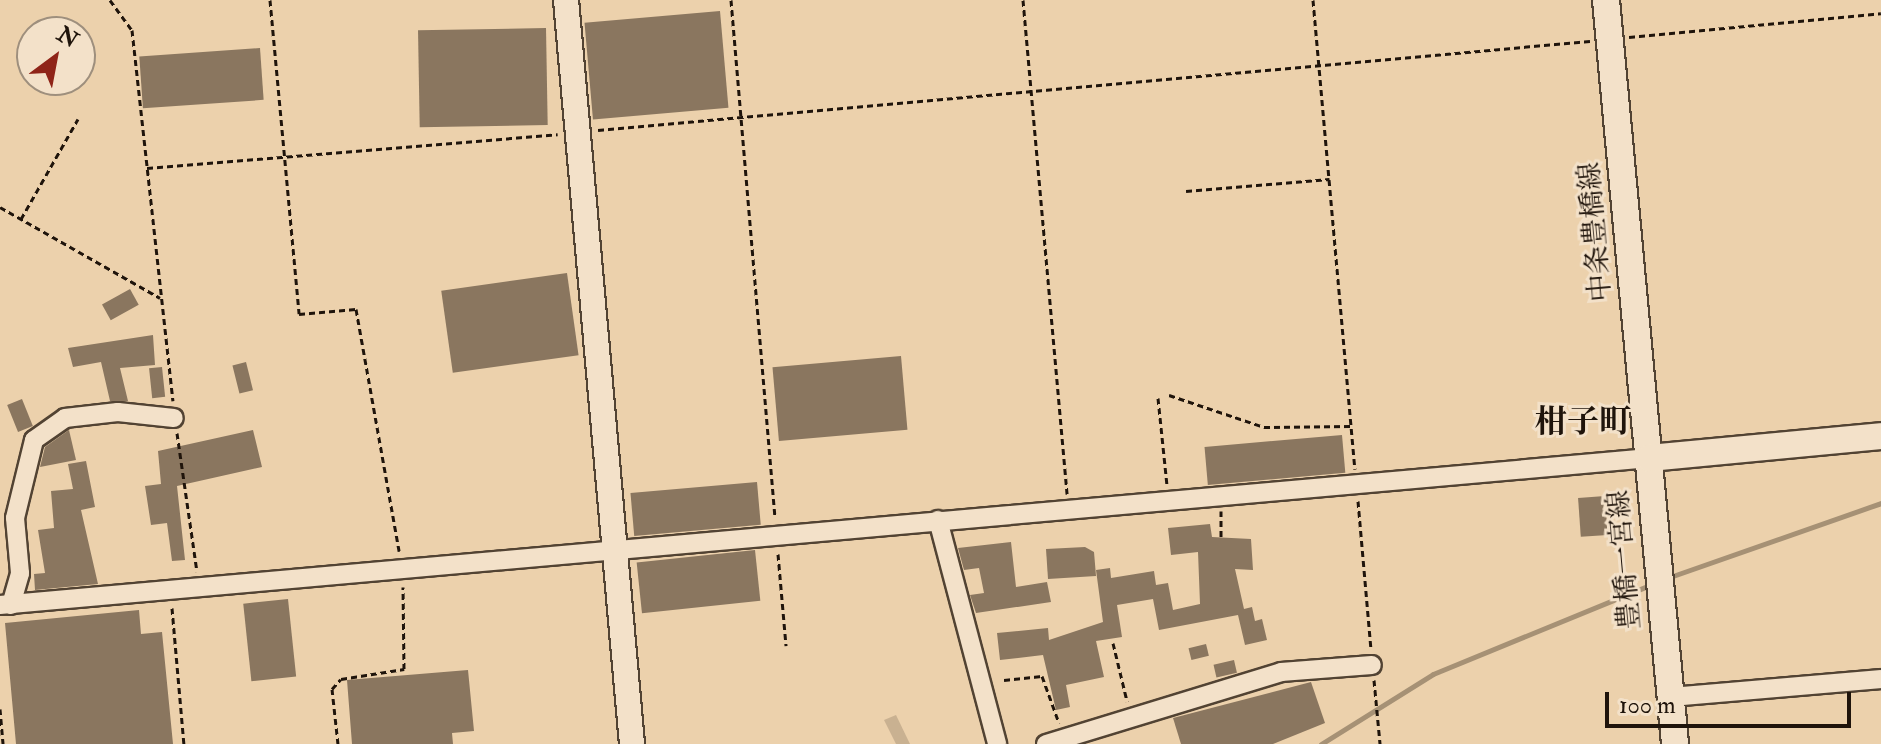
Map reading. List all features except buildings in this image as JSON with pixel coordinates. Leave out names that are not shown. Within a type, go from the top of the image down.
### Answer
[{"type":"main road","name":"中条豊橋線","points":[[1606,0],[1649,458]]},
{"type":"main road","name":"豊橋一宮線","points":[[1675,744],[1649,458],[1881,436]]},
{"type":"street","points":[[566,0],[575,132],[617,549],[632,744]]},
{"type":"street","points":[[174,418],[118,412],[65,418],[34,440],[15,518],[20,573],[6,605],[171,592],[776,532],[1169,504],[1649,458]]},
{"type":"street","points":[[938,520],[997,744]]},
{"type":"street","points":[[1046,744],[1281,672],[1372,665]]},
{"type":"street","points":[[1671,697],[1881,679]]},
{"type":"path","points":[[110,0],[132,30],[174,418],[199,587]]},
{"type":"path","points":[[270,0],[299,314],[356,309],[402,568],[404,669],[341,679],[332,689],[338,744]]},
{"type":"path","points":[[731,0],[786,646]]},
{"type":"path","points":[[1023,0],[1068,509]]},
{"type":"path","points":[[1313,0],[1380,744]]},
{"type":"path","points":[[147,168],[286,158],[1881,13]]},
{"type":"path","points":[[21,219],[78,119]]},
{"type":"path","points":[[1186,191],[1329,179]]},
{"type":"path","points":[[0,207],[162,299]]},
{"type":"path","points":[[1169,395],[1264,427],[1351,426]]},
{"type":"path","points":[[1158,398],[1169,504]]},
{"type":"path","points":[[1220,499],[1221,540]]},
{"type":"path","points":[[171,592],[184,744]]},
{"type":"path","points":[[1113,643],[1128,704]]},
{"type":"path","points":[[1004,680],[1042,676],[1061,728]]},
{"type":"path","points":[[0,709],[3,744]]},
{"type":"shaded area","points":[[896,715],[910,744],[896,744],[884,720]]},
{"type":"waterway","points":[[1667,578],[1881,503]]},
{"type":"waterway","points":[[1321,744],[1433,674],[1650,585]]},
{"type":"district","name":"柑子町","points":[[1583,422]]}]
